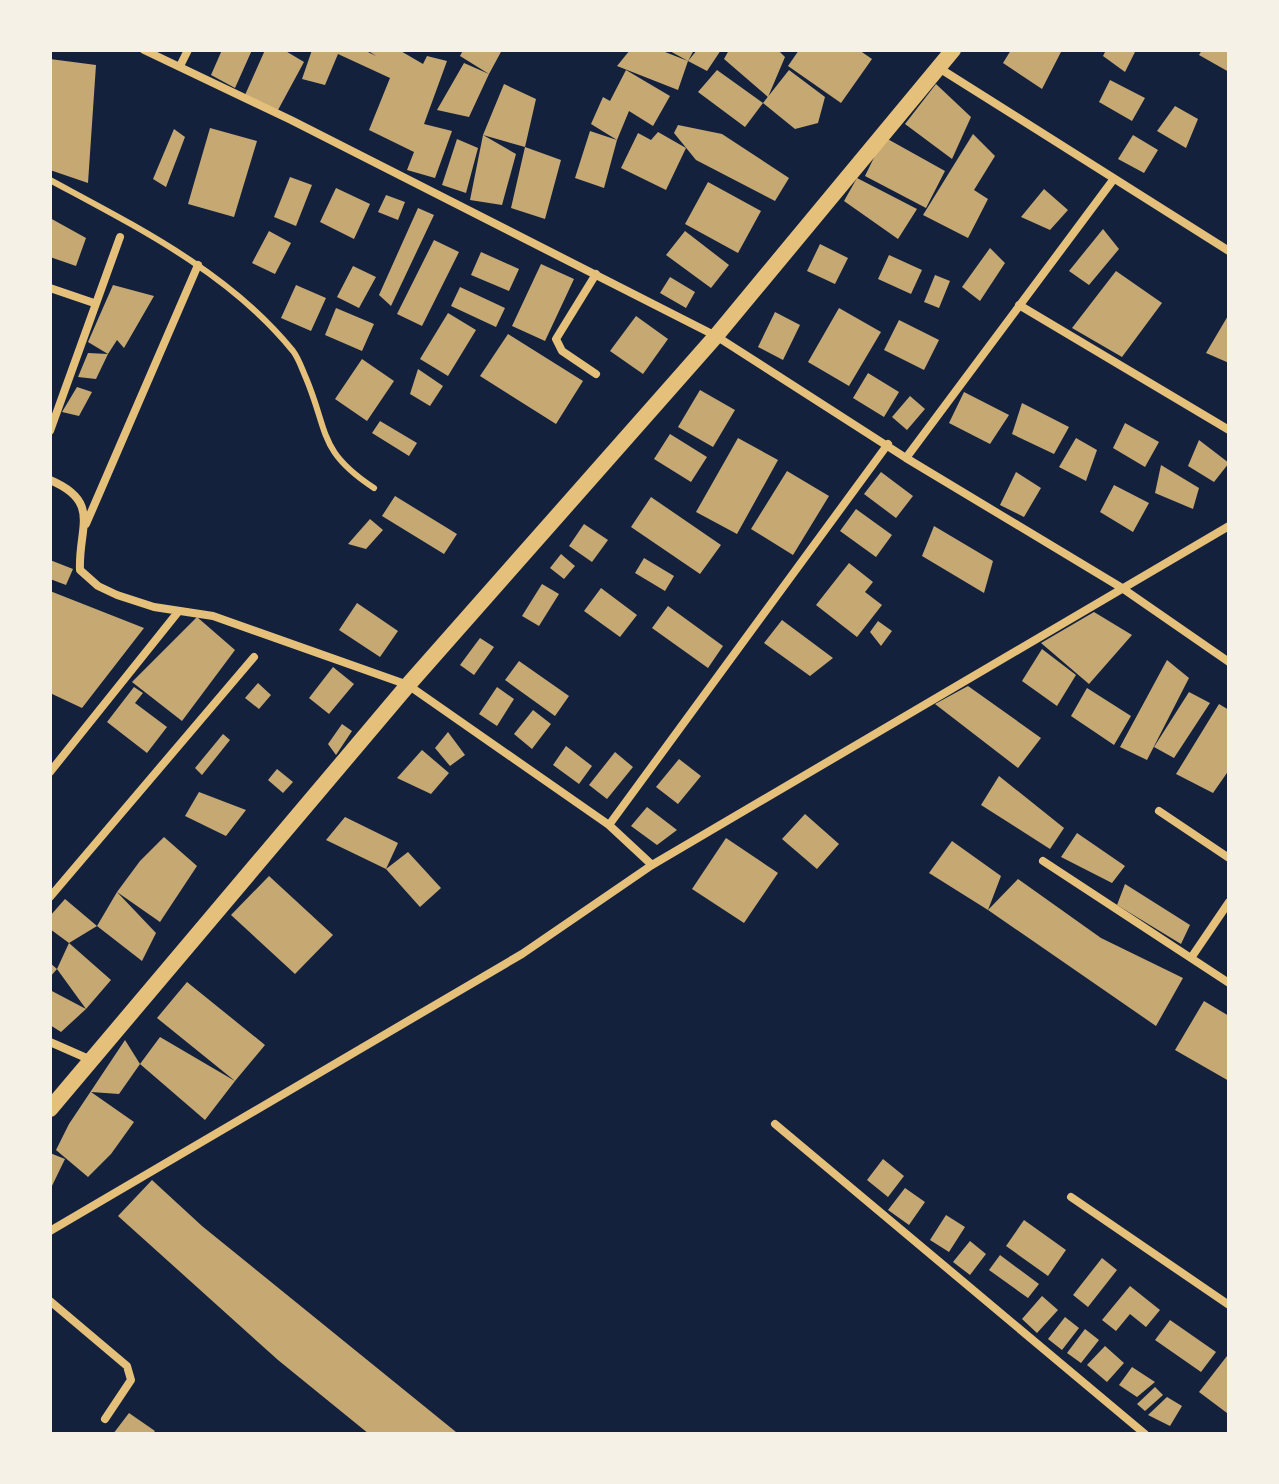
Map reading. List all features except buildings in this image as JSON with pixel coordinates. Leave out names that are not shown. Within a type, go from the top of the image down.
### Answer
[{"type":"main road","points":[[50,1109],[408,685],[716,336],[945,56]]},
{"type":"street","points":[[144,50],[716,336],[906,458],[1122,588],[1229,662]]},
{"type":"street","points":[[180,66],[188,50]]},
{"type":"street","points":[[945,56],[1113,180],[1229,251]]},
{"type":"street","points":[[906,458],[1113,180]]},
{"type":"street","points":[[50,431],[120,237]]},
{"type":"street","points":[[198,265],[86,524],[80,557],[80,570],[86,578],[117,595],[178,612],[213,616],[408,685],[609,825],[652,865]]},
{"type":"street","points":[[596,274],[556,339],[562,351],[596,374]]},
{"type":"street","points":[[50,288],[94,303]]},
{"type":"street","points":[[1019,305],[1229,430]]},
{"type":"street","points":[[609,825],[888,444]]},
{"type":"street","points":[[50,480],[76,494],[86,524]]},
{"type":"street","points":[[50,1231],[522,954],[652,865],[1229,526]]},
{"type":"street","points":[[50,772],[53,763],[178,612]]},
{"type":"street","points":[[50,897],[254,657]]},
{"type":"street","points":[[1159,811],[1229,858]]},
{"type":"street","points":[[1043,861],[1229,983]]},
{"type":"street","points":[[1191,958],[1229,902]]},
{"type":"street","points":[[50,1042],[91,1060]]},
{"type":"street","points":[[775,1124],[1145,1434]]},
{"type":"street","points":[[1071,1197],[1229,1305]]},
{"type":"street","points":[[50,1301],[127,1366],[131,1380],[105,1419]]},
{"type":"lane","points":[[50,180],[198,265],[234,292],[296,354],[330,450],[349,471],[374,488]]}]
